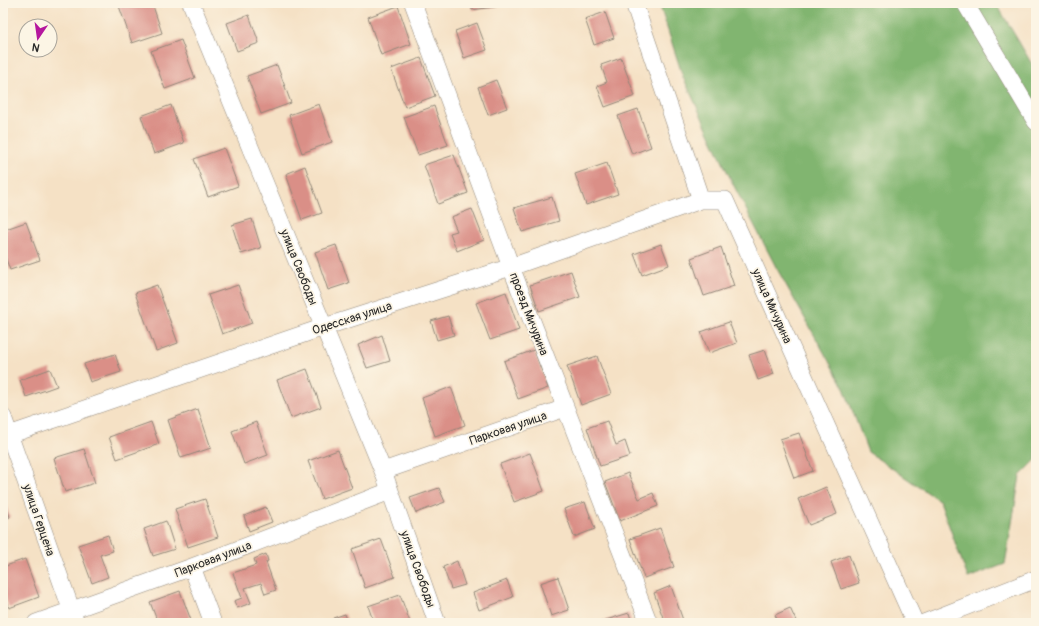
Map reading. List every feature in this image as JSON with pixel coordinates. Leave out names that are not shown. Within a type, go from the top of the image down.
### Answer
[{"type":"street","name":"улица Свободы","points":[[192,3],[383,471],[437,623]]},
{"type":"street","name":"проезд Мичурина","points":[[413,3],[511,267],[649,623]]},
{"type":"street","points":[[634,3],[700,200]]},
{"type":"street","points":[[964,3],[1036,122]]},
{"type":"street","name":"Одесская улица","points":[[6,436],[324,327],[511,267],[700,200]]},
{"type":"street","name":"улица Мичурина","points":[[700,200],[725,200],[915,623]]},
{"type":"street","name":"Парковая улица","points":[[383,471],[565,408]]},
{"type":"street","name":"улица Герцена","points":[[3,417],[6,436],[73,617]]},
{"type":"street","name":"Парковая улица","points":[[36,623],[73,617],[192,567],[390,491]]},
{"type":"street","points":[[192,567],[213,623]]},
{"type":"street","points":[[924,623],[1036,579]]},
{"type":"green space","points":[[659,3],[996,3],[1036,71],[1036,460],[1020,476],[1005,564],[968,578],[940,501],[868,452],[844,388],[776,267],[733,184],[683,77]]},
{"type":"building","points":[[126,3],[152,3],[162,33],[132,43],[119,6]]},
{"type":"building","points":[[471,3],[500,3],[501,6],[472,10]]},
{"type":"building","points":[[398,6],[411,44],[381,55],[368,17]]},
{"type":"building","points":[[605,12],[614,38],[594,45],[585,19]]},
{"type":"building","points":[[249,15],[259,43],[237,51],[227,23]]},
{"type":"building","points":[[477,23],[487,50],[464,58],[455,31]]},
{"type":"building","points":[[181,40],[195,78],[165,89],[151,51]]},
{"type":"building","points":[[421,58],[435,96],[405,107],[391,69]]},
{"type":"building","points":[[621,58],[635,96],[605,107],[597,86],[607,82],[601,65]]},
{"type":"building","points":[[277,65],[291,103],[261,114],[247,76]]},
{"type":"building","points":[[496,80],[507,108],[488,115],[478,87]]},
{"type":"building","points":[[319,104],[332,142],[302,153],[289,115]]},
{"type":"building","points":[[171,105],[184,143],[154,154],[141,116]]},
{"type":"building","points":[[434,106],[448,145],[418,155],[404,117]]},
{"type":"building","points":[[638,109],[651,147],[632,154],[618,116]]},
{"type":"building","points":[[224,148],[238,186],[208,197],[194,159]]},
{"type":"building","points":[[454,155],[468,193],[438,204],[424,165]]},
{"type":"building","points":[[607,163],[618,194],[586,205],[575,174]]},
{"type":"building","points":[[305,166],[322,213],[302,220],[286,174]]},
{"type":"building","points":[[552,197],[559,221],[522,232],[514,208]]},
{"type":"building","points":[[472,209],[484,240],[457,251],[450,233],[457,231],[451,217]]},
{"type":"building","points":[[252,219],[261,248],[241,254],[232,225]]},
{"type":"building","points":[[26,222],[40,260],[10,270],[3,251],[3,230]]},
{"type":"building","points":[[661,244],[669,265],[642,275],[634,254]]},
{"type":"building","points":[[336,245],[349,283],[328,290],[315,252]]},
{"type":"building","points":[[721,247],[734,286],[704,296],[691,258]]},
{"type":"building","points":[[571,271],[580,297],[539,311],[530,285]]},
{"type":"building","points":[[157,285],[178,343],[156,351],[135,293]]},
{"type":"building","points":[[238,285],[252,323],[222,334],[208,295]]},
{"type":"building","points":[[506,292],[519,330],[490,340],[476,303]]},
{"type":"building","points":[[448,316],[454,335],[437,340],[431,321]]},
{"type":"building","points":[[729,322],[737,343],[709,353],[701,332]]},
{"type":"building","points":[[382,335],[390,361],[367,368],[358,345]]},
{"type":"building","points":[[534,350],[548,388],[518,399],[504,361]]},
{"type":"building","points":[[765,350],[774,374],[758,380],[749,355]]},
{"type":"building","points":[[115,354],[121,372],[90,382],[84,364]]},
{"type":"building","points":[[597,356],[611,394],[581,405],[567,366]]},
{"type":"building","points":[[50,369],[57,386],[26,397],[20,380]]},
{"type":"building","points":[[307,369],[321,407],[291,418],[277,380]]},
{"type":"building","points":[[451,387],[465,425],[435,436],[422,398]]},
{"type":"building","points":[[198,409],[211,448],[181,458],[168,420]]},
{"type":"building","points":[[607,421],[616,445],[625,441],[630,456],[600,466],[587,428]]},
{"type":"building","points":[[151,422],[159,444],[117,459],[109,437]]},
{"type":"building","points":[[256,422],[268,455],[244,464],[232,431]]},
{"type":"building","points":[[799,433],[813,471],[794,478],[780,439]]},
{"type":"building","points":[[84,449],[95,483],[65,492],[54,458]]},
{"type":"building","points":[[338,450],[352,488],[322,499],[308,461]]},
{"type":"building","points":[[530,453],[544,491],[514,502],[500,464]]},
{"type":"building","points":[[628,473],[639,499],[653,493],[658,506],[620,521],[605,482]]},
{"type":"building","points":[[826,487],[837,514],[809,525],[798,499]]},
{"type":"building","points":[[439,488],[445,502],[416,513],[410,498]]},
{"type":"building","points":[[3,497],[10,517],[3,520]]},
{"type":"building","points":[[205,499],[218,537],[188,547],[175,509]]},
{"type":"building","points":[[585,502],[595,529],[574,537],[564,509]]},
{"type":"building","points":[[266,507],[272,522],[249,531],[244,516]]},
{"type":"building","points":[[166,521],[175,549],[153,556],[144,529]]},
{"type":"building","points":[[660,528],[674,567],[644,578],[630,539]]},
{"type":"building","points":[[108,535],[113,551],[100,555],[108,577],[92,583],[78,545]]},
{"type":"building","points":[[381,539],[395,577],[365,588],[352,549]]},
{"type":"building","points":[[266,554],[268,561],[266,562],[276,590],[265,594],[261,583],[245,588],[251,603],[237,608],[234,601],[242,598],[233,573],[256,565],[254,559]]},
{"type":"building","points":[[849,555],[859,583],[841,589],[831,562]]},
{"type":"building","points":[[25,559],[39,597],[9,608],[3,592],[3,567]]},
{"type":"building","points":[[457,561],[465,585],[451,589],[443,567]]},
{"type":"building","points":[[558,577],[569,610],[551,616],[540,583]]},
{"type":"building","points":[[507,580],[513,597],[479,610],[473,593]]},
{"type":"building","points":[[671,586],[684,623],[665,623],[654,593]]},
{"type":"building","points":[[180,591],[192,623],[158,623],[150,602]]},
{"type":"building","points":[[400,595],[410,622],[374,623],[368,606]]},
{"type":"building","points":[[790,608],[797,623],[779,623],[775,615]]},
{"type":"building","points":[[629,613],[632,623],[596,623]]},
{"type":"building","points":[[345,614],[348,623],[335,623],[333,618]]}]
